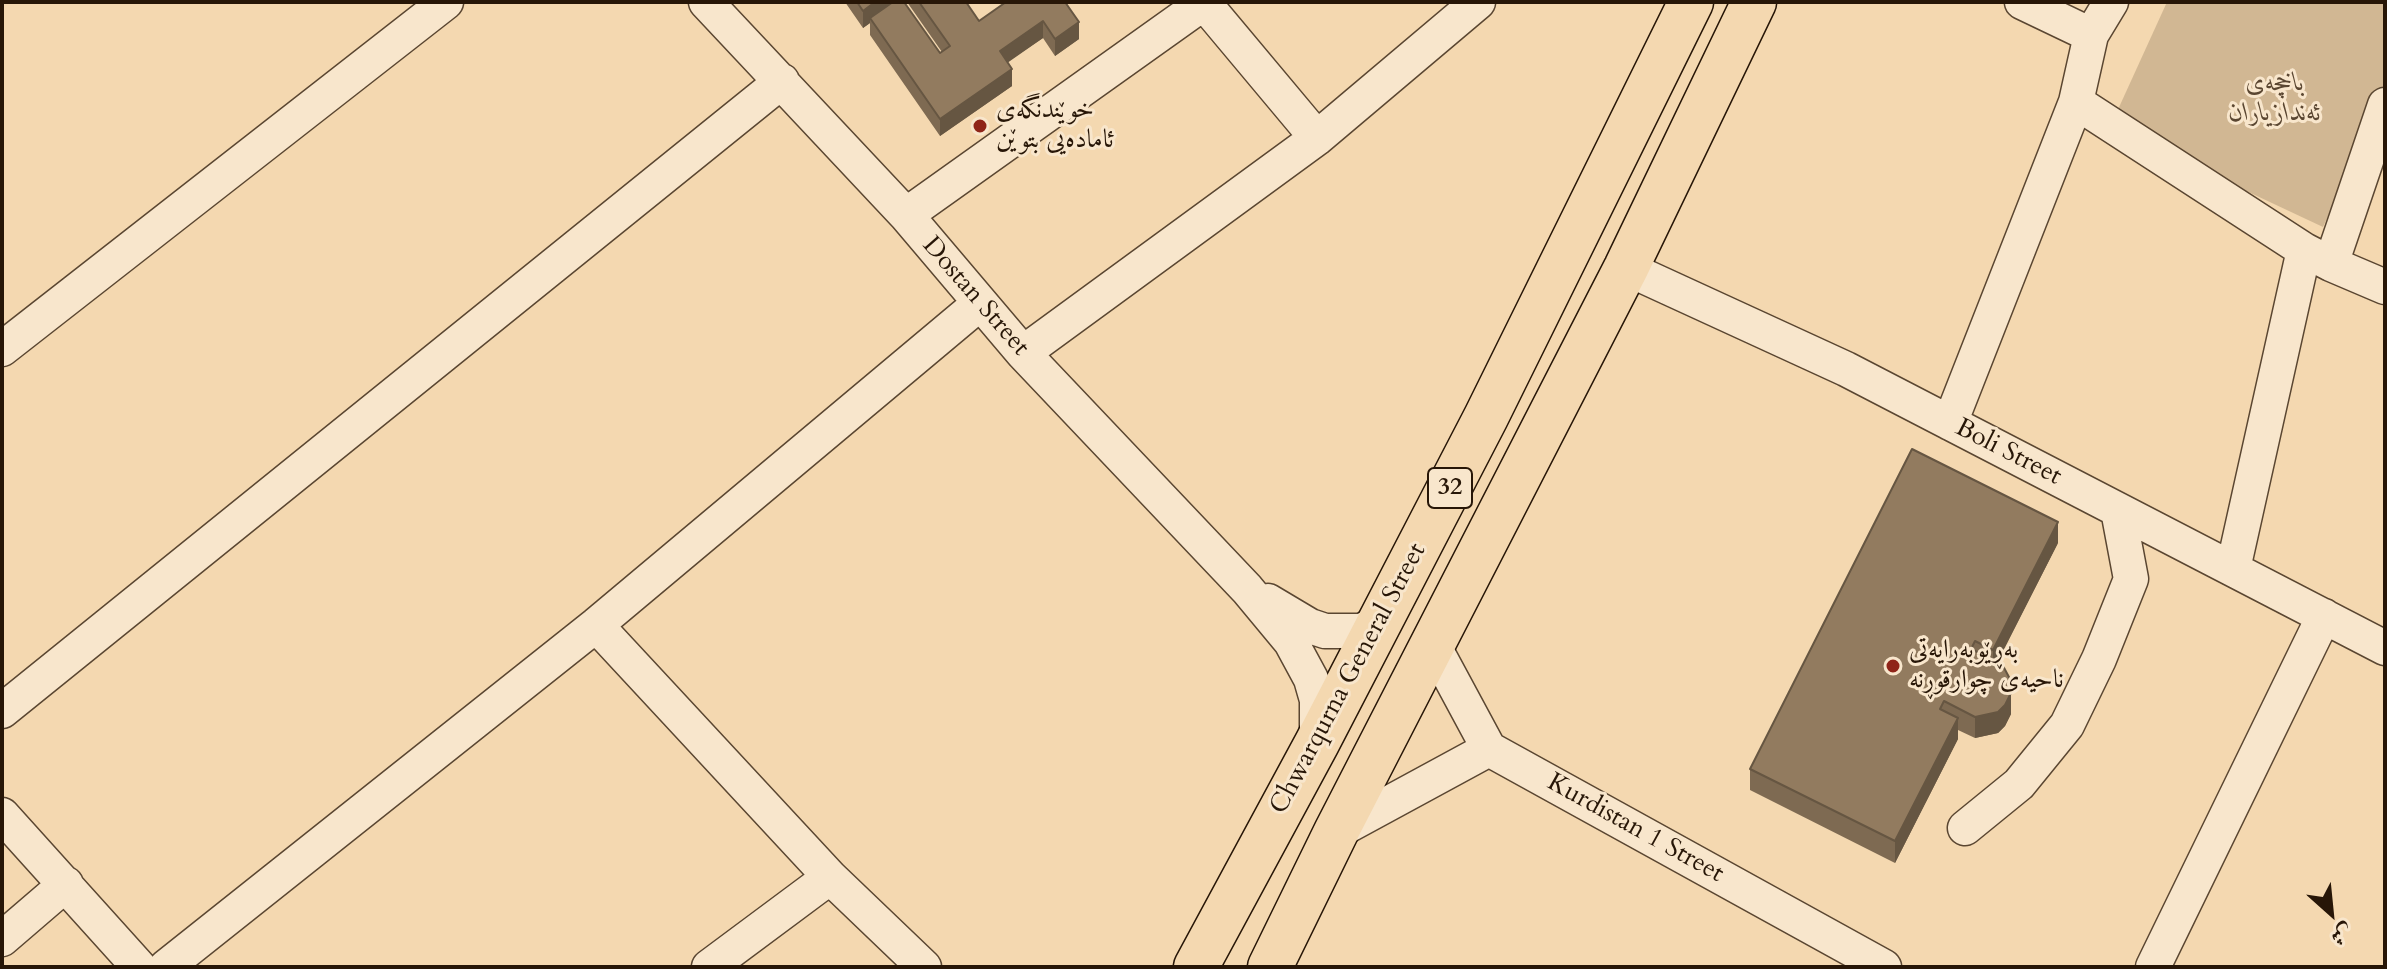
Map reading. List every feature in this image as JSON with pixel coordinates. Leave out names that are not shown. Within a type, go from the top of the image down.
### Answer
[{"type":"highway","name":"Chwarqurna General Street","points":[[1196,967],[1317,743],[1486,417],[1691,2]]},
{"type":"highway","name":"32","points":[[1270,967],[1632,255],[1754,2]]},
{"type":"highway","points":[[1585,216],[1632,255]]},
{"type":"street","points":[[2,349],[446,2]]},
{"type":"street","name":"Dostan Street","points":[[706,2],[906,215],[1023,353],[1247,589],[1291,642],[1311,679],[1317,700],[1317,743]]},
{"type":"street","points":[[1023,353],[1317,138],[1478,2]]},
{"type":"street","points":[[2022,2],[2091,35]]},
{"type":"street","points":[[1950,423],[2076,102],[2091,35],[2111,2]]},
{"type":"street","points":[[906,215],[1200,4],[1317,138]]},
{"type":"street","points":[[2,711],[782,81]]},
{"type":"street","points":[[2076,102],[2317,257],[2385,287]]},
{"type":"street","points":[[2233,569],[2317,257],[2385,105]]},
{"type":"street","name":"Boli Street","points":[[1632,255],[2385,648]]},
{"type":"street","points":[[166,967],[596,625],[979,304]]},
{"type":"street","points":[[1965,828],[2019,784],[2067,725],[2074,711],[2131,579],[2118,510]]},
{"type":"street","name":"Dostan Street","points":[[1247,589],[1310,626],[1325,631],[1361,631],[1380,622]]},
{"type":"street","points":[[2153,967],[2324,616]]},
{"type":"street","points":[[596,625],[830,877],[924,967]]},
{"type":"street","points":[[1336,832],[1489,749],[1433,645]]},
{"type":"street","name":"Kurdistan 1 Street","points":[[1489,749],[1884,967]]},
{"type":"street","points":[[2,815],[139,967]]},
{"type":"street","points":[[709,967],[830,877]]},
{"type":"street","points":[[2,939],[66,884]]},
{"type":"green space","name":"باخچەی ئەندازیاران","points":[[2167,2],[2385,2],[2385,90],[2323,227],[2110,127]]},
{"type":"building","points":[[857,2],[875,2],[863,11]]},
{"type":"building","points":[[893,2],[904,2],[940,53],[950,46],[919,2],[966,2],[979,21],[1006,2],[1065,2],[1079,22],[1055,39],[1043,21],[1000,51],[1012,69],[940,119],[870,18]]},
{"type":"building","name":"بەڕێوبەرایەتی ناحیەی چوارقوڕنە","points":[[1912,449],[2058,522],[1993,650],[1975,641],[1971,649],[2002,664],[2010,679],[2011,693],[2005,705],[1998,712],[1975,717],[1944,701],[1940,709],[1958,718],[1895,841],[1750,769]]},
{"type":"place","name":"خوێندنگەی ئامادەیی بتوێن","points":[[980,126]]},
{"type":"place","name":"بەڕێوبەرایەتی ناحیەی چوارقوڕنە","points":[[1893,666]]}]
